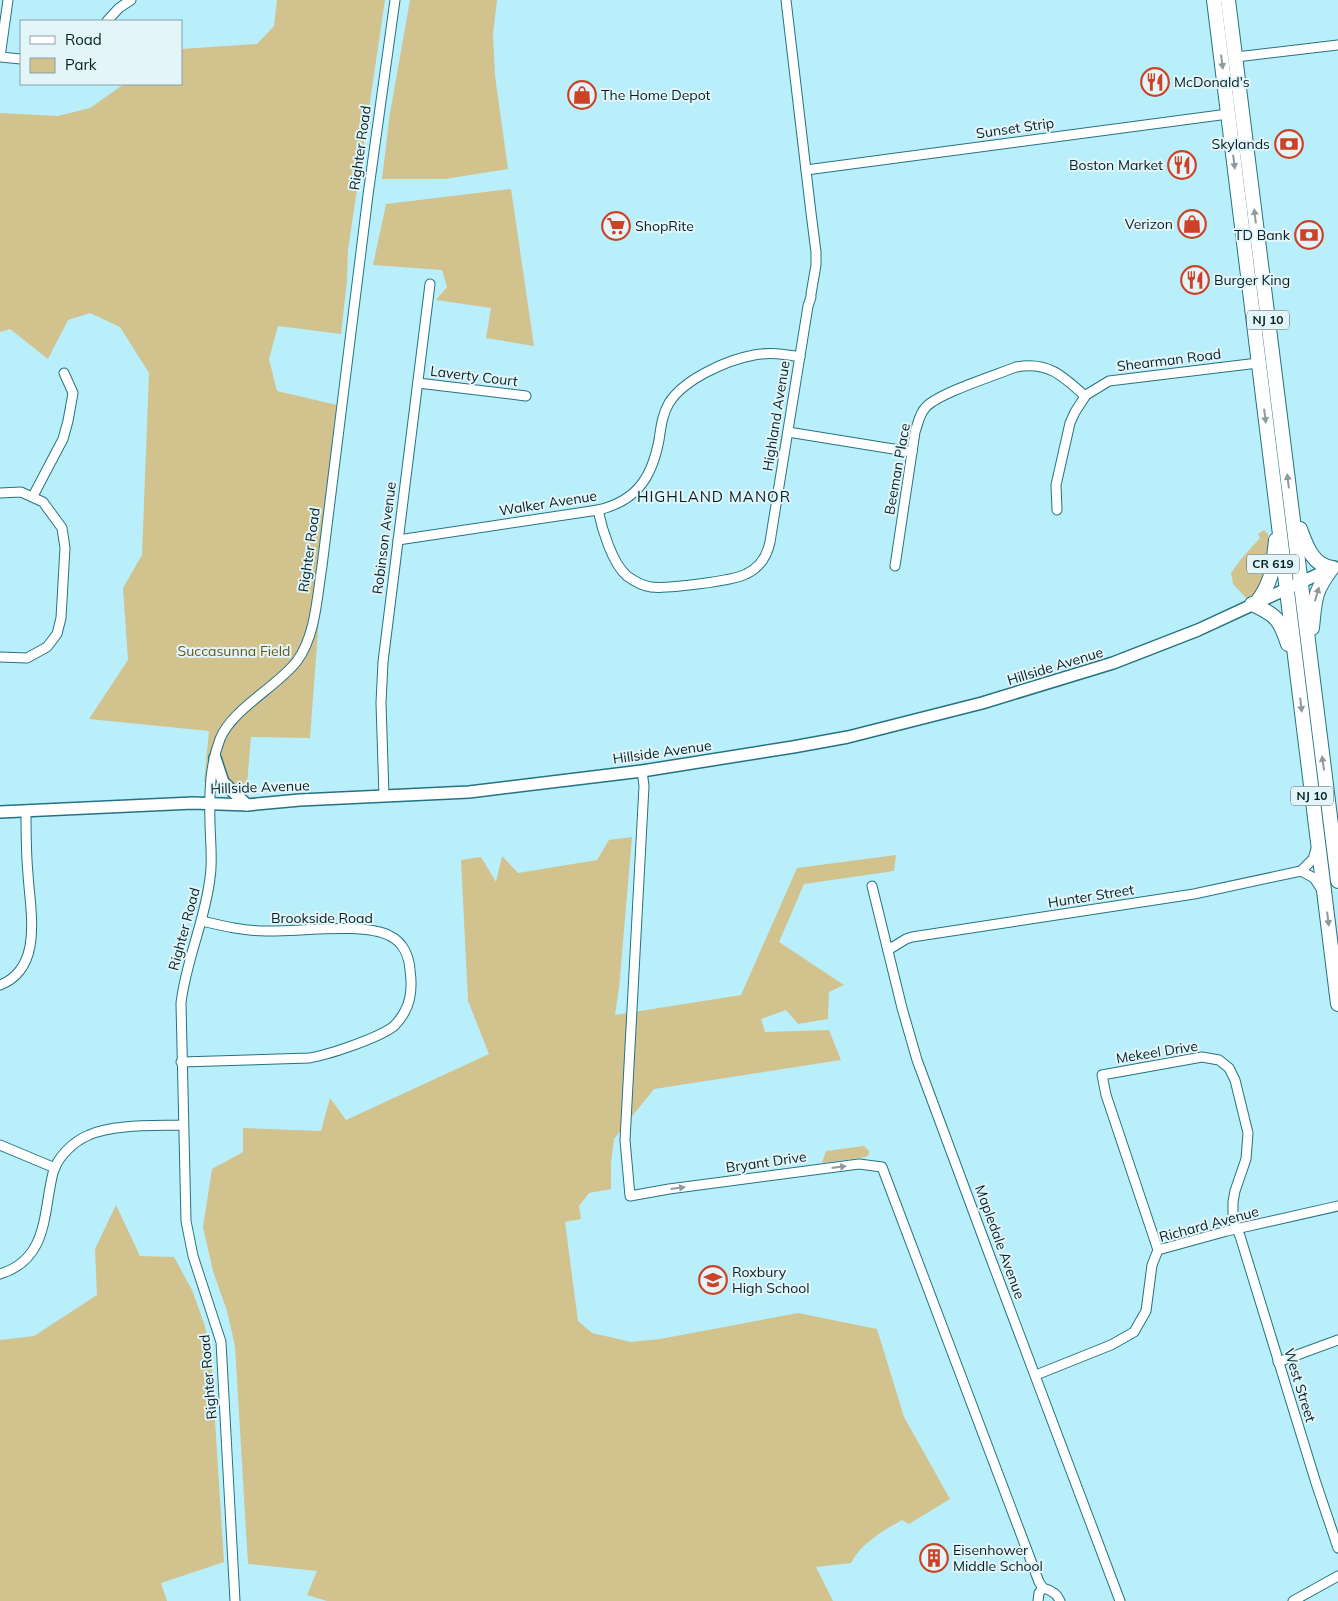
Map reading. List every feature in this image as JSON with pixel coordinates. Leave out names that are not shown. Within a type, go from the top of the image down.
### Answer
[{"type":"highway","name":"NJ 10","points":[[1214,0],[1338,1004]]},
{"type":"highway","name":"NJ 10","points":[[1228,0],[1338,881]]},
{"type":"highway","points":[[1292,510],[1310,554],[1322,565],[1335,567]]},
{"type":"highway","name":"CR 619","points":[[1254,603],[1266,588],[1272,576],[1279,522]]},
{"type":"highway","points":[[1310,658],[1316,592],[1335,567]]},
{"type":"highway","points":[[1254,603],[1272,614],[1278,621],[1285,635],[1297,674]]},
{"type":"main road","name":"CR 619","points":[[1301,582],[1335,567]]},
{"type":"main road","name":"Hillside Avenue","points":[[0,812],[193,803],[247,805],[504,789],[749,755],[848,737],[1063,680],[1129,658],[1301,582]]},
{"type":"main road","points":[[215,758],[223,782],[247,805]]},
{"type":"street","points":[[8,0],[0,57],[20,60]]},
{"type":"street","points":[[107,20],[119,8],[131,0]]},
{"type":"street","name":"Righter Road","points":[[235,1601],[221,1342],[188,1238],[186,1221],[181,1062],[182,988],[202,920],[211,876],[211,775],[221,737],[231,723],[289,670],[298,659],[306,644],[312,625],[322,566],[368,196],[395,0]]},
{"type":"street","name":"Highland Avenue","points":[[598,510],[615,559],[626,574],[642,585],[662,587],[744,576],[760,564],[769,550],[816,265],[786,0]]},
{"type":"street","points":[[1236,58],[1338,45]]},
{"type":"street","name":"Sunset Strip","points":[[806,170],[1228,114]]},
{"type":"street","name":"Robinson Avenue","points":[[384,796],[381,703],[383,662],[430,284]]},
{"type":"street","name":"Walker Avenue","points":[[398,540],[608,508],[627,498],[646,480],[653,464],[662,418],[668,404],[685,386],[697,377],[731,362],[754,355],[783,354],[800,357]]},
{"type":"street","name":"Shearman Road","points":[[1057,510],[1056,485],[1070,423],[1074,412],[1085,396],[1110,381],[1258,363]]},
{"type":"street","name":"Beeman Place","points":[[895,566],[912,452],[920,417],[926,407],[945,395],[1016,367],[1028,365],[1042,366],[1054,370],[1085,396]]},
{"type":"street","points":[[34,496],[63,439],[68,420],[73,393],[64,373]]},
{"type":"street","name":"Laverty Court","points":[[418,383],[526,396]]},
{"type":"street","points":[[788,432],[912,452]]},
{"type":"street","points":[[0,493],[21,492],[34,496],[44,502],[62,528],[65,548],[60,618],[57,634],[47,647],[26,658],[0,657]]},
{"type":"street","name":"Bryant Drive","points":[[642,770],[644,786],[626,1140],[630,1196],[859,1164],[882,1167],[1038,1582],[1043,1588],[1052,1591],[1060,1601]]},
{"type":"street","points":[[0,985],[17,975],[25,964],[30,951],[32,933],[27,867],[26,811]]},
{"type":"street","points":[[1332,830],[1338,844]]},
{"type":"street","points":[[1318,842],[1313,859],[1301,871],[1314,878],[1325,895]]},
{"type":"street","name":"Hunter Street","points":[[888,950],[912,937],[1194,894],[1301,871]]},
{"type":"street","name":"Mapledale Avenue","points":[[872,886],[902,1008],[918,1060],[1120,1601]]},
{"type":"street","name":"Brookside Road","points":[[181,1062],[299,1059],[323,1056],[379,1034],[394,1025],[405,1012],[410,999],[412,982],[410,963],[404,948],[392,936],[379,931],[356,929],[265,931],[235,929],[202,920]]},
{"type":"street","name":"Mekeel Drive","points":[[1158,1250],[1106,1095],[1102,1075],[1202,1057],[1219,1060],[1229,1068],[1235,1080],[1248,1133],[1246,1159],[1233,1202],[1232,1215],[1237,1229]]},
{"type":"street","points":[[0,1274],[12,1270],[23,1262],[34,1249],[42,1234],[55,1168],[61,1157],[81,1138],[116,1128],[183,1125]]},
{"type":"street","points":[[0,1145],[55,1168]]},
{"type":"street","name":"Richard Avenue","points":[[1036,1375],[1111,1345],[1134,1332],[1146,1311],[1152,1265],[1158,1250],[1237,1229],[1338,1206]]},
{"type":"street","name":"West Street","points":[[1237,1229],[1338,1548]]},
{"type":"street","points":[[1278,1362],[1338,1340]]},
{"type":"street","points":[[1293,1601],[1338,1576]]},
{"type":"street","points":[[1038,1601],[1039,1593],[1043,1588]]},
{"type":"green space","name":"Succasunna Field","points":[[277,0],[385,0],[348,250],[341,334],[278,326],[269,359],[277,391],[337,405],[333,432],[310,738],[251,737],[247,784],[204,782],[209,731],[89,719],[128,660],[123,588],[142,555],[149,373],[120,327],[90,313],[68,320],[48,359],[10,329],[0,332],[0,113],[58,116],[90,108],[123,85],[182,85],[182,49],[257,44],[274,26]]},
{"type":"green space","points":[[410,0],[497,0],[493,34],[495,76],[508,169],[445,179],[382,179],[390,113]]},
{"type":"green space","points":[[511,189],[534,346],[486,338],[491,308],[436,300],[447,287],[442,270],[373,265],[386,204]]},
{"type":"green space","points":[[1264,530],[1268,534],[1269,573],[1256,594],[1246,598],[1233,584],[1231,573],[1260,538],[1258,534]]},
{"type":"green space","points":[[632,837],[615,1015],[741,995],[797,868],[896,855],[894,871],[804,884],[779,942],[844,985],[829,992],[828,1019],[798,1024],[786,1010],[761,1019],[765,1032],[829,1030],[841,1060],[654,1089],[614,1139],[611,1163],[611,1189],[589,1193],[579,1206],[581,1219],[565,1222],[578,1321],[592,1333],[631,1342],[660,1339],[798,1313],[877,1329],[904,1417],[950,1499],[909,1524],[902,1520],[880,1533],[860,1550],[851,1563],[816,1567],[833,1601],[327,1601],[307,1595],[317,1571],[248,1564],[235,1346],[227,1311],[213,1271],[203,1227],[212,1169],[243,1152],[243,1128],[321,1131],[330,1098],[346,1120],[489,1054],[468,1001],[461,860],[481,857],[496,882],[502,856],[518,873],[597,860],[609,840]]},
{"type":"green space","points":[[864,1146],[869,1151],[866,1157],[822,1163],[826,1151]]},
{"type":"green space","points":[[116,1205],[140,1256],[174,1257],[192,1290],[205,1326],[211,1358],[224,1562],[161,1583],[167,1601],[0,1601],[0,1340],[34,1336],[97,1295],[95,1249]]},
{"type":"place","name":"McDonald's","points":[[1155,82]]},
{"type":"place","name":"The Home Depot","points":[[582,95]]},
{"type":"place","name":"Skylands","points":[[1289,144]]},
{"type":"place","name":"Boston Market","points":[[1182,165]]},
{"type":"place","name":"Verizon","points":[[1192,224]]},
{"type":"place","name":"ShopRite","points":[[616,226]]},
{"type":"place","name":"TD Bank","points":[[1309,235]]},
{"type":"place","name":"Burger King","points":[[1195,280]]},
{"type":"place","name":"Roxbury High School","points":[[713,1280]]},
{"type":"place","name":"Eisenhower Middle School","points":[[934,1558]]},
{"type":"district","name":"HIGHLAND MANOR","points":[[714,497]]}]
